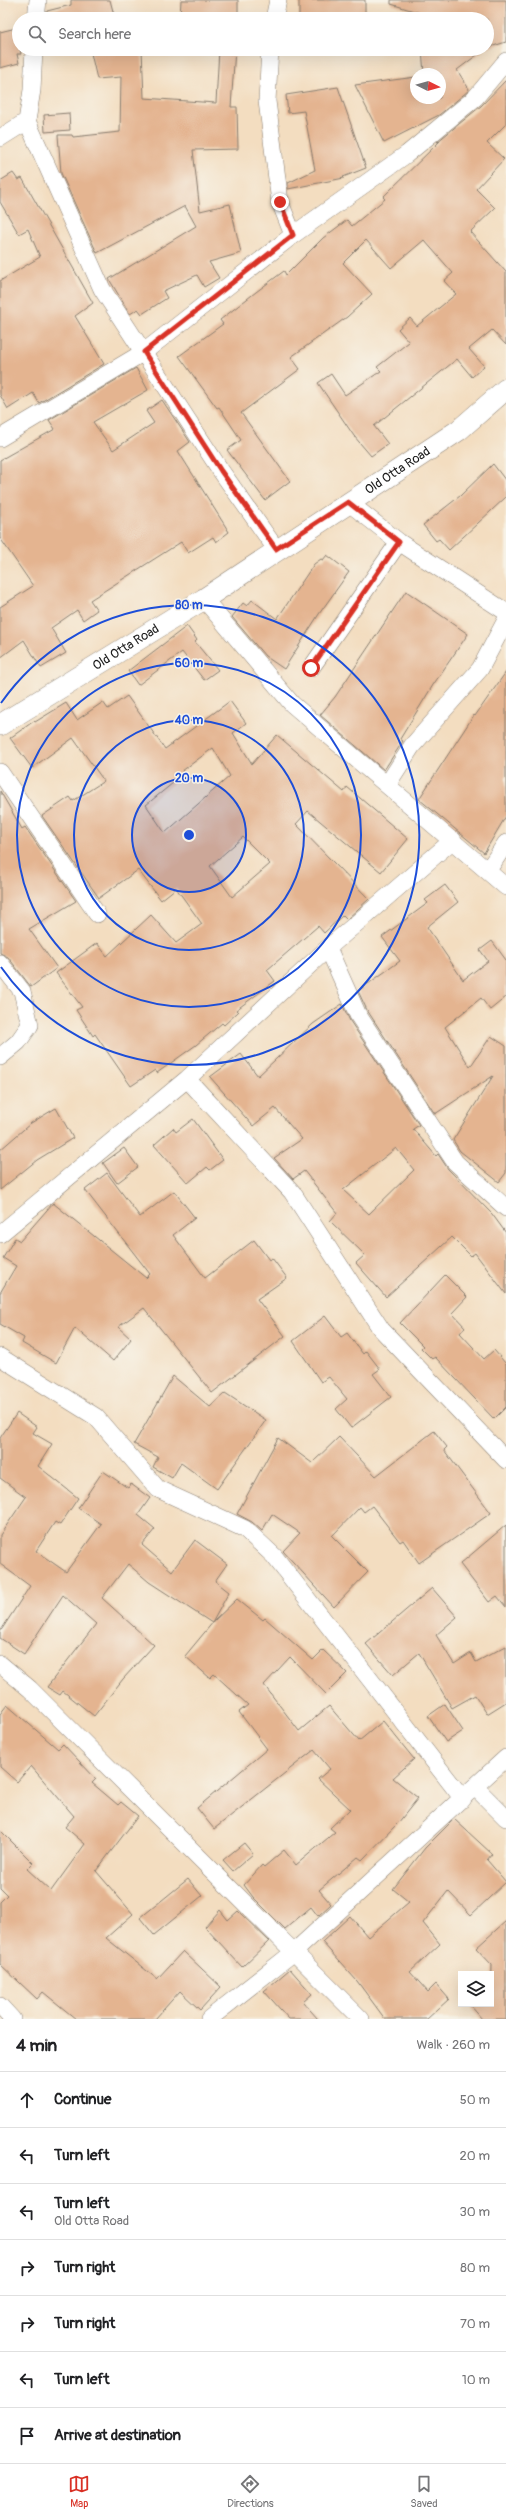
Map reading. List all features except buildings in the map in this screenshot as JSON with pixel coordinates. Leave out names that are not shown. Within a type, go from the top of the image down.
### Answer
[{"type":"street","points":[[37,12],[38,0]]},
{"type":"street","points":[[275,12],[278,0]]},
{"type":"street","points":[[34,56],[32,90],[27,121],[102,289],[221,471],[276,549]]},
{"type":"street","points":[[270,56],[267,101],[280,202],[293,235]]},
{"type":"street","points":[[0,438],[144,352],[293,235],[408,154],[474,98],[506,60]]},
{"type":"street","points":[[0,138],[27,121]]},
{"type":"street","name":"Old Otta Road","points":[[0,725],[204,599],[276,549],[459,430],[506,389]]},
{"type":"street","points":[[348,502],[399,542],[506,612]]},
{"type":"street","points":[[311,668],[399,542]]},
{"type":"street","points":[[204,599],[292,704],[453,840],[506,887]]},
{"type":"street","points":[[387,785],[412,746],[480,669],[506,620]]},
{"type":"street","points":[[0,772],[97,914]]},
{"type":"street","points":[[0,1234],[187,1079],[328,948],[453,840]]},
{"type":"street","points":[[488,870],[506,843]]},
{"type":"street","points":[[328,948],[358,1015],[455,1162],[506,1208]]},
{"type":"street","points":[[0,963],[22,991],[30,1025],[18,1042],[0,1057]]},
{"type":"street","points":[[187,1079],[292,1192],[381,1328],[506,1460]]},
{"type":"street","points":[[0,1357],[96,1417],[158,1489],[245,1529],[274,1556],[469,1794],[506,1818]]},
{"type":"street","points":[[0,1664],[30,1689],[361,2019]]},
{"type":"street","points":[[209,2019],[294,1952],[469,1794],[506,1758]]},
{"type":"street","points":[[0,2006],[12,2019]]},
{"type":"route","points":[[280,202],[293,235],[144,352],[221,471],[276,549],[348,502],[399,542],[311,668]]}]
